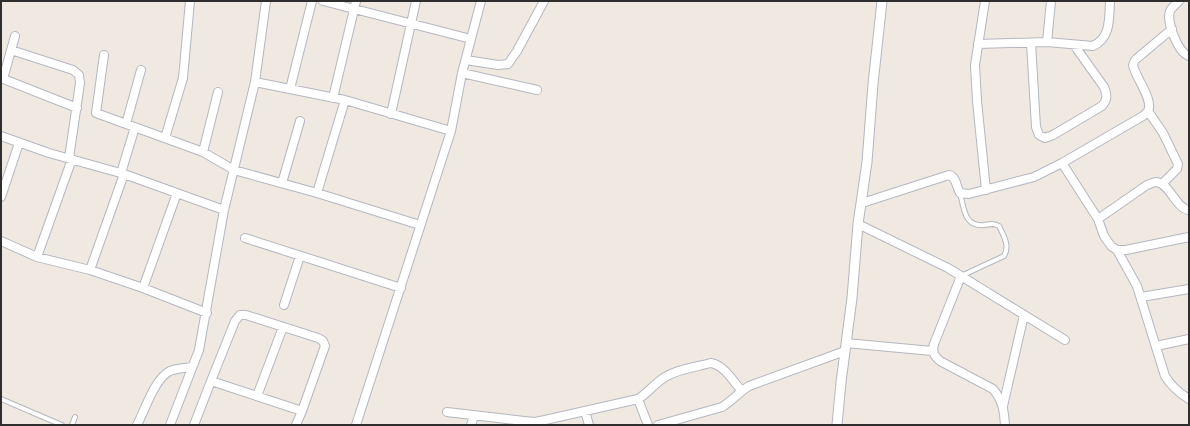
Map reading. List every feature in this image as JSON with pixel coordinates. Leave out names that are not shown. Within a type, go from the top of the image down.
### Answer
[{"type":"street","points":[[166,138],[183,78],[190,1]]},
{"type":"street","points":[[170,425],[199,350],[207,313],[224,210],[255,82],[266,1]]},
{"type":"street","points":[[290,89],[312,1]]},
{"type":"street","points":[[323,1],[355,5],[411,23],[471,39]]},
{"type":"street","points":[[391,114],[416,1]]},
{"type":"street","points":[[357,425],[451,131],[462,73],[481,1]]},
{"type":"street","points":[[466,60],[498,65],[508,64],[517,51],[544,1]]},
{"type":"street","points":[[837,425],[852,298],[858,224],[867,162],[873,84],[882,1]]},
{"type":"street","points":[[985,1],[975,65],[986,190]]},
{"type":"street","points":[[1047,42],[1051,1]]},
{"type":"street","points":[[978,44],[1047,42],[1093,46],[1104,38],[1108,30],[1110,1]]},
{"type":"street","points":[[1179,1],[1170,10],[1169,18],[1181,50],[1189,56]]},
{"type":"street","points":[[333,98],[355,5]]},
{"type":"street","points":[[862,202],[949,175],[952,175],[954,178],[960,193],[969,194],[1025,181],[1062,163],[1143,116],[1148,111],[1149,105],[1147,98],[1133,65],[1135,60],[1172,29]]},
{"type":"street","points":[[15,36],[2,78],[77,108]]},
{"type":"street","points":[[1031,43],[1036,127],[1038,134],[1045,138],[1053,135],[1102,106],[1107,100],[1107,94],[1104,87],[1074,45]]},
{"type":"street","points":[[11,50],[76,72],[79,75],[80,83],[70,159],[37,257]]},
{"type":"street","points":[[104,55],[96,113],[203,152],[234,170],[318,193],[420,225]]},
{"type":"street","points":[[126,124],[141,70]]},
{"type":"street","points":[[462,73],[537,90]]},
{"type":"street","points":[[255,82],[345,100],[451,131]]},
{"type":"street","points":[[203,152],[218,92]]},
{"type":"street","points":[[318,193],[345,100]]},
{"type":"street","points":[[1148,111],[1163,133],[1178,164],[1177,169],[1162,184]]},
{"type":"street","points":[[282,183],[300,121]]},
{"type":"street","points":[[90,270],[123,174],[135,127]]},
{"type":"street","points":[[1,136],[70,159],[123,174],[224,210]]},
{"type":"street","points":[[1,197],[19,143]]},
{"type":"street","points":[[1062,163],[1098,219],[1111,246],[1117,250],[1137,286],[1165,376],[1176,390],[1189,399]]},
{"type":"street","points":[[1098,219],[1148,185],[1155,182],[1162,184],[1184,210],[1189,210]]},
{"type":"street","points":[[143,288],[177,193]]},
{"type":"street","points":[[858,224],[962,276],[1065,340]]},
{"type":"street","points":[[1117,250],[1126,250],[1189,236]]},
{"type":"street","points":[[245,238],[401,288]]},
{"type":"street","points":[[1,241],[37,257],[90,270],[143,288],[207,313]]},
{"type":"street","points":[[284,304],[300,256]]},
{"type":"street","points":[[962,276],[932,351],[940,362],[993,389],[999,396],[1003,406],[1005,425]]},
{"type":"street","points":[[1141,297],[1189,289]]},
{"type":"street","points":[[196,425],[211,381],[235,321],[240,315],[246,315],[318,338],[325,344],[324,351],[296,425]]},
{"type":"street","points":[[1003,406],[1024,315]]},
{"type":"street","points":[[258,396],[283,327]]},
{"type":"street","points":[[1156,346],[1188,340]]},
{"type":"street","points":[[658,425],[722,407],[730,402],[741,390],[749,386],[846,347],[932,351]]},
{"type":"street","points":[[447,412],[535,422],[638,398],[648,393],[653,386],[666,376],[711,363],[716,364],[721,368],[741,390]]},
{"type":"street","points":[[137,425],[157,385],[164,375],[176,369],[192,367]]},
{"type":"street","points":[[211,381],[302,411]]},
{"type":"street","points":[[638,398],[648,425]]},
{"type":"street","points":[[585,410],[589,425]]},
{"type":"street","points":[[471,425],[474,416]]},
{"type":"lane","points":[[960,193],[969,221],[976,226],[991,224],[999,226],[1007,246],[1007,251],[1004,256],[962,276]]},
{"type":"lane","points":[[1,399],[62,425]]},
{"type":"lane","points":[[72,425],[75,417]]}]
